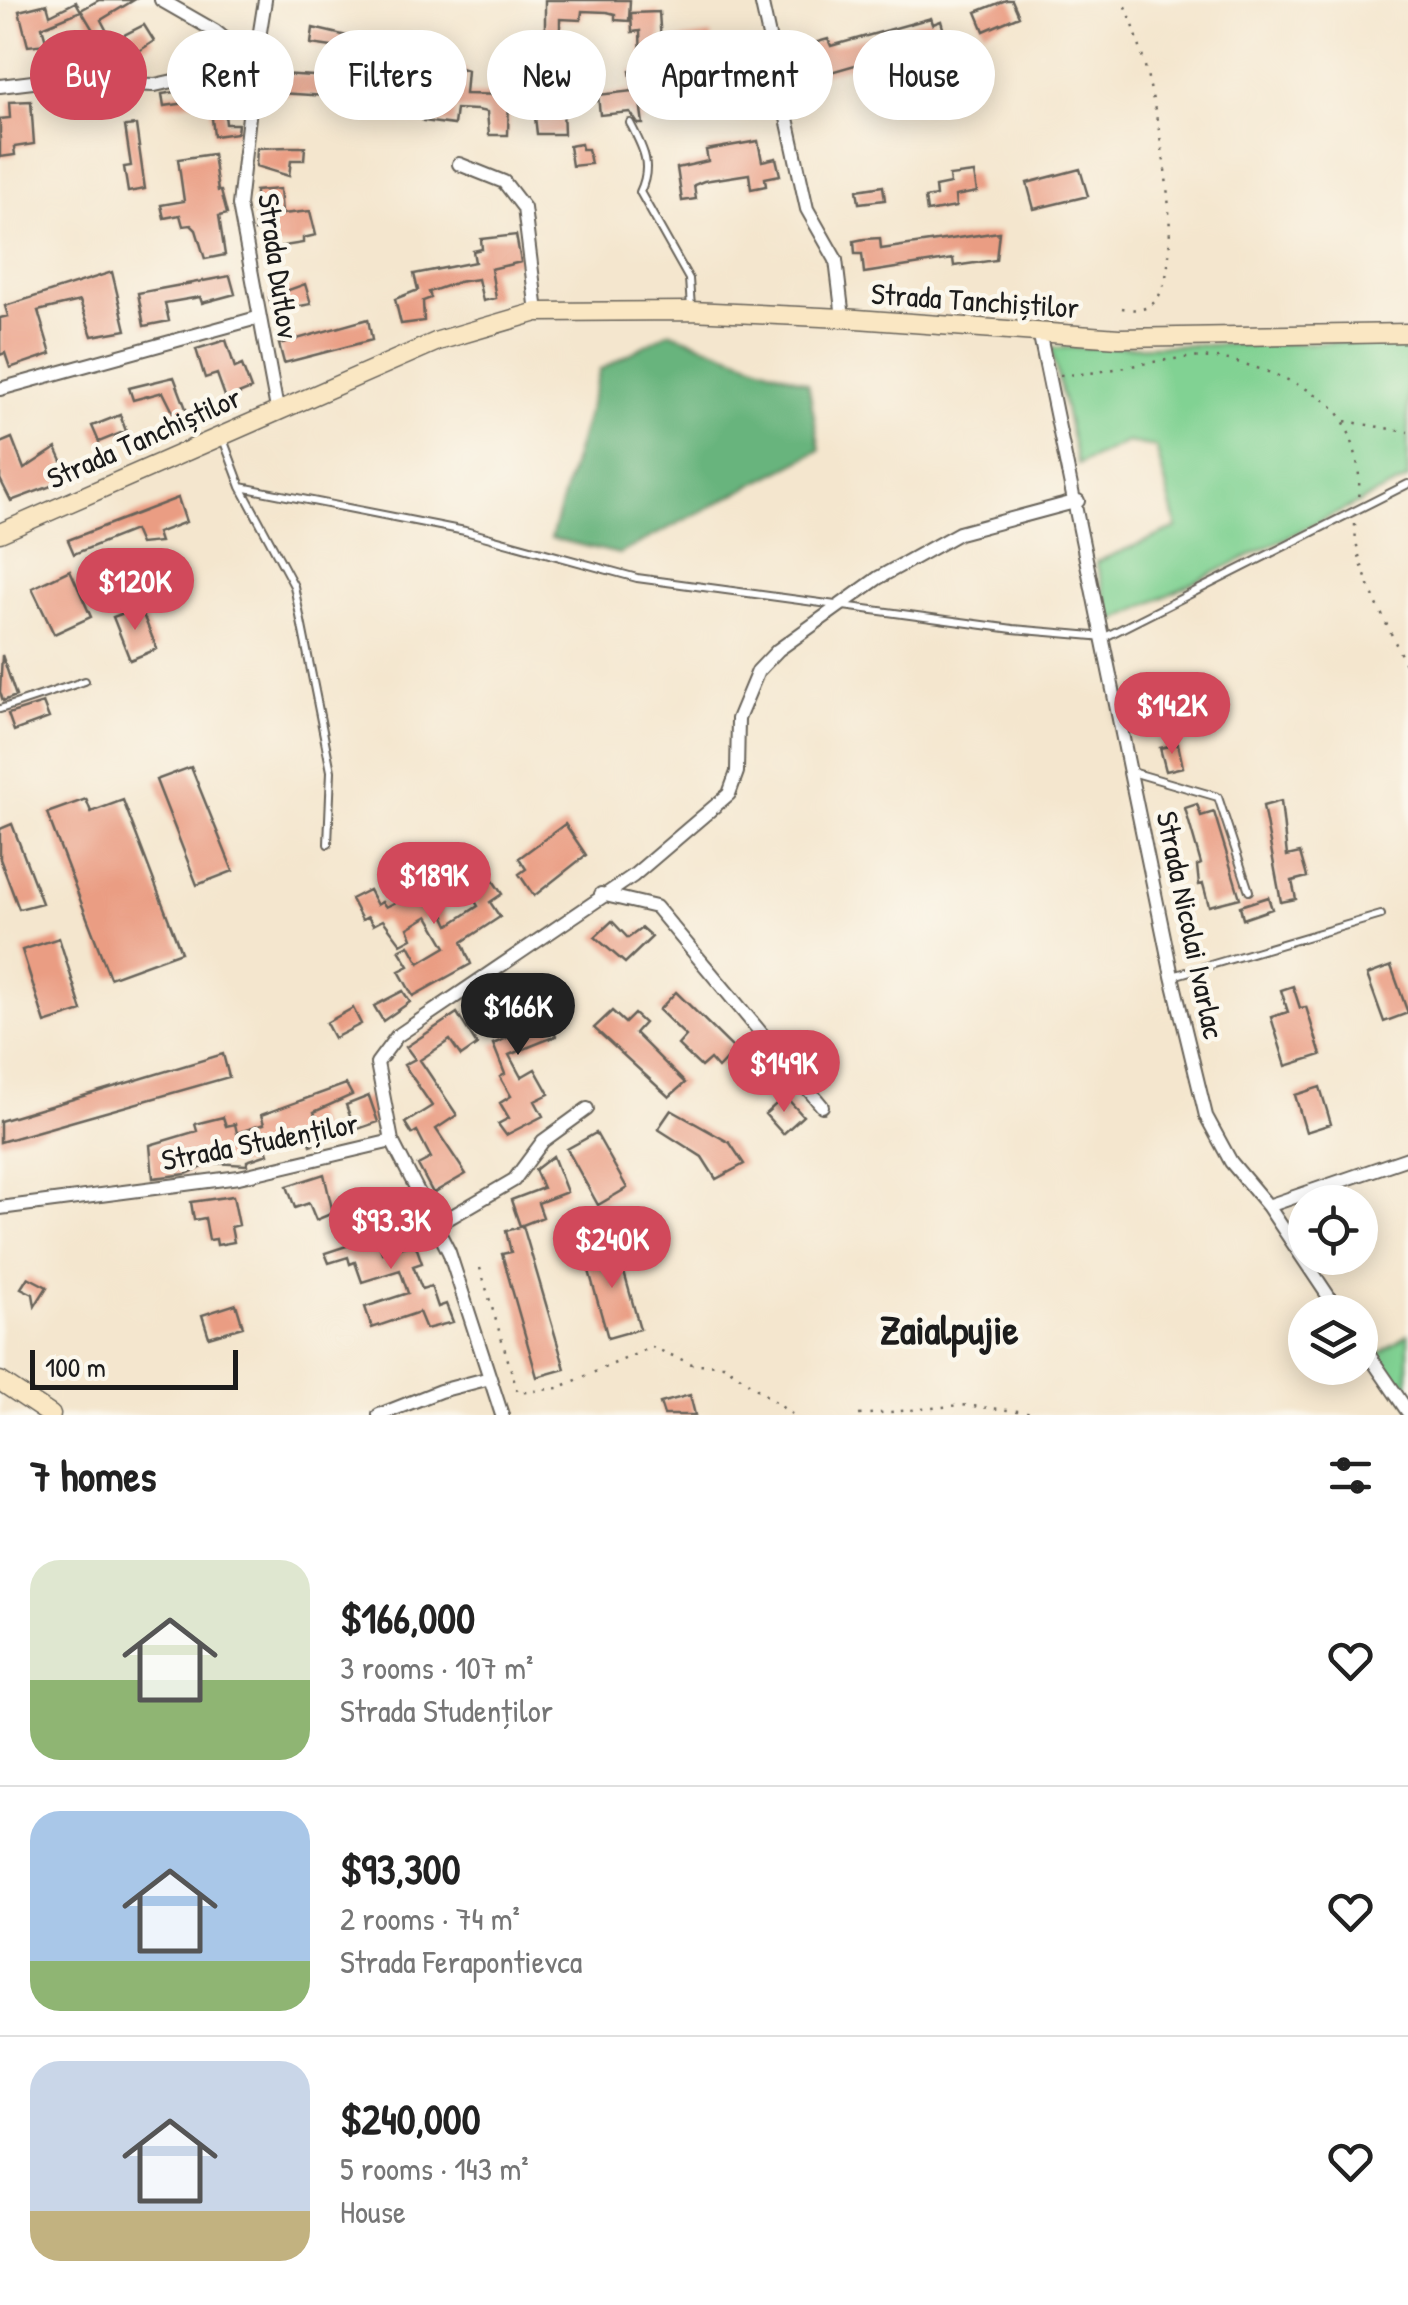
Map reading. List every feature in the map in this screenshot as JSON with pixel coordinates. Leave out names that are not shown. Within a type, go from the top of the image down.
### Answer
[{"type":"street","points":[[161,0],[213,30]]},
{"type":"street","name":"Strada Dutlov","points":[[260,30],[265,0]]},
{"type":"street","points":[[761,0],[807,209],[836,260],[843,318]]},
{"type":"street","points":[[0,86],[40,81],[167,82]]},
{"type":"street","name":"Strada Dutlov","points":[[249,120],[240,205],[257,318],[277,408]]},
{"type":"street","points":[[459,164],[504,182],[524,208],[537,312]]},
{"type":"street","name":"Strada Tanchiștilor","points":[[0,533],[277,408],[438,341],[537,312],[691,311],[843,318],[1040,336],[1206,339],[1408,333]]},
{"type":"street","points":[[0,389],[257,318]]},
{"type":"street","name":"Strada Nicolai Ivarlac","points":[[1040,336],[1078,502],[1172,976],[1206,1116],[1231,1162],[1268,1206],[1328,1295]]},
{"type":"street","name":"Strada Studenților","points":[[0,1208],[238,1177],[392,1141],[377,1073],[377,1063],[387,1046],[658,856],[729,794],[737,772],[738,718],[758,671],[778,650],[917,554],[960,532],[1078,502]]},
{"type":"street","points":[[601,894],[656,906],[822,1106]]},
{"type":"street","points":[[437,1225],[514,1180],[543,1141],[587,1109]]},
{"type":"street","points":[[392,1141],[437,1225],[502,1415]]},
{"type":"street","points":[[1268,1206],[1408,1158]]},
{"type":"street","points":[[1378,1368],[1408,1412]]},
{"type":"street","points":[[379,1415],[440,1391],[490,1378]]},
{"type":"street","points":[[0,1381],[51,1415]]},
{"type":"street","points":[[1396,1394],[1397,1415]]},
{"type":"lane","points":[[630,123],[645,153],[648,170],[640,192],[689,279],[691,311]]},
{"type":"lane","points":[[222,433],[242,488],[294,586],[330,771],[328,844]]},
{"type":"lane","points":[[242,488],[465,531],[638,578],[1013,629],[1105,636],[1408,484]]},
{"type":"lane","points":[[0,710],[85,681]]},
{"type":"lane","points":[[1131,772],[1218,797],[1249,891]]},
{"type":"lane","points":[[1172,976],[1381,915]]},
{"type":"path","points":[[1122,0],[1160,120],[1169,232],[1168,268],[1156,301],[1148,308],[1122,308]]},
{"type":"path","points":[[1048,372],[1096,374],[1215,358],[1254,368],[1314,393],[1333,406],[1343,421],[1362,478],[1355,539],[1368,582],[1395,634],[1408,673]]},
{"type":"path","points":[[1343,421],[1408,432]]},
{"type":"path","points":[[480,1268],[518,1393],[558,1388],[652,1347],[692,1364],[724,1365],[793,1415]]},
{"type":"path","points":[[860,1415],[962,1405],[1054,1415]]},
{"type":"green space","points":[[669,332],[808,383],[820,450],[619,554],[551,538],[600,370]]},
{"type":"green space","points":[[1408,341],[1408,479],[1112,622],[1096,562],[1177,528],[1156,447],[1127,442],[1078,465],[1051,348]]},
{"type":"green space","points":[[1408,1334],[1408,1403],[1378,1359],[1378,1355]]},
{"type":"building","points":[[99,0],[134,0],[101,20],[106,30],[93,30],[81,10]]},
{"type":"building","points":[[545,0],[630,0],[629,21],[615,20],[615,14],[607,12],[582,11],[581,20],[560,19],[560,30],[545,30]]},
{"type":"building","points":[[1012,0],[1019,16],[984,30],[976,12]]},
{"type":"building","points":[[76,2],[81,11],[42,27],[43,30],[30,30],[28,46],[19,11],[47,4],[50,15]]},
{"type":"building","points":[[659,12],[660,30],[632,30],[631,13]]},
{"type":"building","points":[[931,18],[933,24],[941,21],[944,30],[888,30]]},
{"type":"building","points":[[144,25],[154,41],[147,46],[147,30],[134,30]]},
{"type":"building","points":[[853,40],[853,66],[833,71],[833,45]]},
{"type":"building","points":[[294,75],[314,76],[314,95],[294,94]]},
{"type":"building","points":[[626,92],[626,112],[606,114],[606,94]]},
{"type":"building","points":[[467,94],[487,94],[487,112],[467,110]]},
{"type":"building","points":[[30,101],[34,144],[14,147],[15,155],[0,157],[0,119],[10,118],[9,102]]},
{"type":"building","points":[[212,120],[238,124],[237,133],[214,136]]},
{"type":"building","points":[[423,120],[455,120],[454,125]]},
{"type":"building","points":[[488,120],[508,120],[508,135],[489,135]]},
{"type":"building","points":[[535,120],[564,120],[564,134],[537,134]]},
{"type":"building","points":[[136,125],[145,189],[128,192],[124,167],[131,166],[125,126]]},
{"type":"building","points":[[758,141],[762,161],[776,158],[780,175],[765,178],[766,186],[751,189],[749,174],[704,181],[694,185],[696,199],[682,201],[677,168],[708,161],[706,150]]},
{"type":"building","points":[[581,144],[582,149],[588,149],[591,164],[572,166],[569,146]]},
{"type":"building","points":[[305,147],[304,160],[291,160],[289,176],[256,166],[257,148]]},
{"type":"building","points":[[213,154],[218,191],[227,214],[219,216],[225,255],[205,259],[196,230],[191,225],[183,226],[180,215],[164,218],[161,205],[184,201],[178,159]]},
{"type":"building","points":[[1080,169],[1088,196],[1034,209],[1027,183]]},
{"type":"building","points":[[974,173],[977,192],[955,196],[956,207],[927,212],[925,198],[936,196],[935,187],[950,184],[949,176]]},
{"type":"building","points":[[883,186],[885,200],[859,203],[857,190]]},
{"type":"building","points":[[280,189],[282,214],[310,211],[316,235],[303,238],[303,243],[265,249],[260,229],[255,231],[255,191]]},
{"type":"building","points":[[999,232],[996,260],[954,266],[953,259],[864,273],[862,254],[855,254],[854,241],[864,239],[880,238],[881,249]]},
{"type":"building","points":[[516,235],[521,262],[491,269],[496,298],[483,301],[478,279],[458,282],[429,292],[431,298],[423,301],[424,321],[401,324],[395,299],[418,290],[414,274],[475,262],[473,251],[482,249],[481,239]]},
{"type":"building","points":[[112,272],[126,330],[92,336],[80,301],[38,311],[51,354],[10,368],[5,353],[0,355],[0,318],[8,316],[5,306]]},
{"type":"building","points":[[230,276],[235,294],[202,303],[200,297],[165,303],[169,321],[144,326],[138,293]]},
{"type":"building","points":[[305,284],[311,304],[273,311],[269,297]]},
{"type":"building","points":[[368,319],[372,340],[284,363],[279,344]]},
{"type":"building","points":[[226,340],[235,368],[242,365],[251,389],[226,399],[217,374],[205,378],[196,349]]},
{"type":"building","points":[[174,377],[188,414],[176,418],[163,392],[133,400],[129,388]]},
{"type":"building","points":[[120,415],[126,431],[99,442],[92,426]]},
{"type":"building","points":[[12,438],[24,469],[56,448],[70,479],[11,501],[0,479],[0,443]]},
{"type":"building","points":[[178,498],[186,522],[157,533],[160,542],[140,544],[134,530],[74,554],[68,540]]},
{"type":"building","points":[[70,570],[91,617],[54,634],[32,588]]},
{"type":"building","points":[[140,607],[157,649],[130,660],[113,617]]},
{"type":"building","points":[[2,655],[16,696],[3,701],[0,692]]},
{"type":"building","points":[[43,703],[49,718],[14,731],[8,714]]},
{"type":"building","points":[[1178,744],[1183,767],[1166,771],[1160,748]]},
{"type":"building","points":[[191,767],[233,871],[197,885],[156,780]]},
{"type":"building","points":[[86,799],[91,812],[123,800],[181,952],[110,978],[47,813]]},
{"type":"building","points":[[1281,801],[1287,856],[1300,853],[1307,877],[1292,881],[1296,899],[1281,902],[1263,806]]},
{"type":"building","points":[[1197,804],[1201,816],[1214,812],[1240,898],[1209,906],[1203,884],[1199,885],[1197,866],[1201,864],[1185,808]]},
{"type":"building","points":[[12,824],[42,903],[19,909],[0,859],[0,829]]},
{"type":"building","points":[[565,824],[586,855],[534,896],[519,874],[526,869],[519,858]]},
{"type":"building","points":[[484,867],[502,894],[490,902],[500,917],[462,942],[471,964],[413,996],[399,971],[409,966],[399,950],[409,945],[419,963],[446,947],[428,916],[408,928],[412,938],[401,944],[383,920],[373,925],[368,917],[362,920],[351,899],[369,890],[377,905],[382,902],[386,907],[452,875],[456,883],[435,895],[449,925],[478,906],[472,896],[478,892],[468,878]]},
{"type":"building","points":[[1268,897],[1272,909],[1243,919],[1240,906]]},
{"type":"building","points":[[612,921],[628,938],[642,928],[652,937],[625,963],[595,937]]},
{"type":"building","points":[[59,938],[82,1011],[45,1023],[22,950]]},
{"type":"building","points":[[1391,966],[1408,1013],[1384,1022],[1367,975]]},
{"type":"building","points":[[498,980],[520,1019],[548,1014],[556,1036],[509,1055],[521,1077],[535,1069],[549,1094],[535,1101],[543,1116],[506,1135],[498,1124],[509,1118],[500,1103],[511,1096],[500,1077],[505,1074],[493,1044],[507,1038],[480,992]]},
{"type":"building","points":[[1293,986],[1300,1008],[1306,1007],[1321,1055],[1286,1066],[1271,1017],[1288,1012],[1281,990]]},
{"type":"building","points":[[403,991],[410,1002],[383,1021],[374,1006]]},
{"type":"building","points":[[676,992],[735,1050],[718,1068],[710,1059],[701,1067],[678,1045],[686,1036],[659,1010]]},
{"type":"building","points":[[353,1008],[361,1024],[334,1038],[326,1023]]},
{"type":"building","points":[[612,1011],[625,1023],[634,1014],[644,1023],[635,1033],[685,1083],[669,1097],[594,1028]]},
{"type":"building","points":[[457,1013],[477,1045],[461,1056],[450,1040],[420,1060],[457,1115],[436,1129],[466,1174],[433,1193],[418,1165],[431,1158],[417,1131],[412,1134],[405,1123],[432,1106],[404,1065],[415,1059],[406,1047]]},
{"type":"building","points":[[223,1054],[229,1077],[0,1142],[0,1121]]},
{"type":"building","points":[[346,1084],[352,1095],[314,1112],[324,1141],[311,1145],[306,1130],[265,1144],[268,1154],[247,1161],[247,1165],[213,1163],[186,1174],[153,1178],[150,1145],[197,1131],[195,1124],[223,1117],[226,1126],[235,1124],[237,1133],[264,1124],[261,1115]]},
{"type":"building","points":[[1320,1087],[1331,1124],[1306,1132],[1295,1095]]},
{"type":"building","points":[[369,1096],[378,1122],[355,1130],[346,1105]]},
{"type":"building","points":[[785,1096],[803,1116],[783,1134],[765,1114]]},
{"type":"building","points":[[671,1110],[730,1143],[744,1164],[716,1179],[702,1157],[658,1129]]},
{"type":"building","points":[[596,1133],[627,1188],[598,1205],[567,1149]]},
{"type":"building","points":[[553,1156],[567,1192],[538,1203],[543,1217],[520,1226],[511,1200],[543,1188],[535,1170]]},
{"type":"building","points":[[324,1174],[333,1213],[316,1220],[309,1203],[295,1208],[287,1186]]},
{"type":"building","points":[[233,1196],[239,1225],[231,1227],[234,1242],[217,1245],[216,1239],[209,1240],[205,1218],[194,1220],[191,1202]]},
{"type":"building","points":[[393,1202],[401,1225],[376,1233],[382,1253],[415,1243],[422,1263],[413,1266],[422,1289],[431,1286],[438,1307],[446,1304],[453,1322],[426,1329],[419,1312],[372,1328],[365,1307],[408,1293],[400,1270],[362,1282],[355,1262],[350,1264],[348,1257],[329,1263],[325,1253],[362,1241],[355,1222],[361,1220],[359,1215]]},
{"type":"building","points":[[523,1226],[565,1369],[537,1377],[502,1254],[511,1252],[506,1231]]},
{"type":"building","points":[[616,1244],[640,1329],[608,1338],[584,1253]]},
{"type":"building","points":[[28,1277],[47,1287],[35,1306],[33,1294],[21,1288]]},
{"type":"building","points":[[236,1304],[243,1327],[209,1337],[202,1315]]},
{"type":"building","points":[[690,1395],[695,1415],[664,1415],[660,1403]]},
{"type":"district","name":"Zaialpujie","points":[[949,1330]]}]
